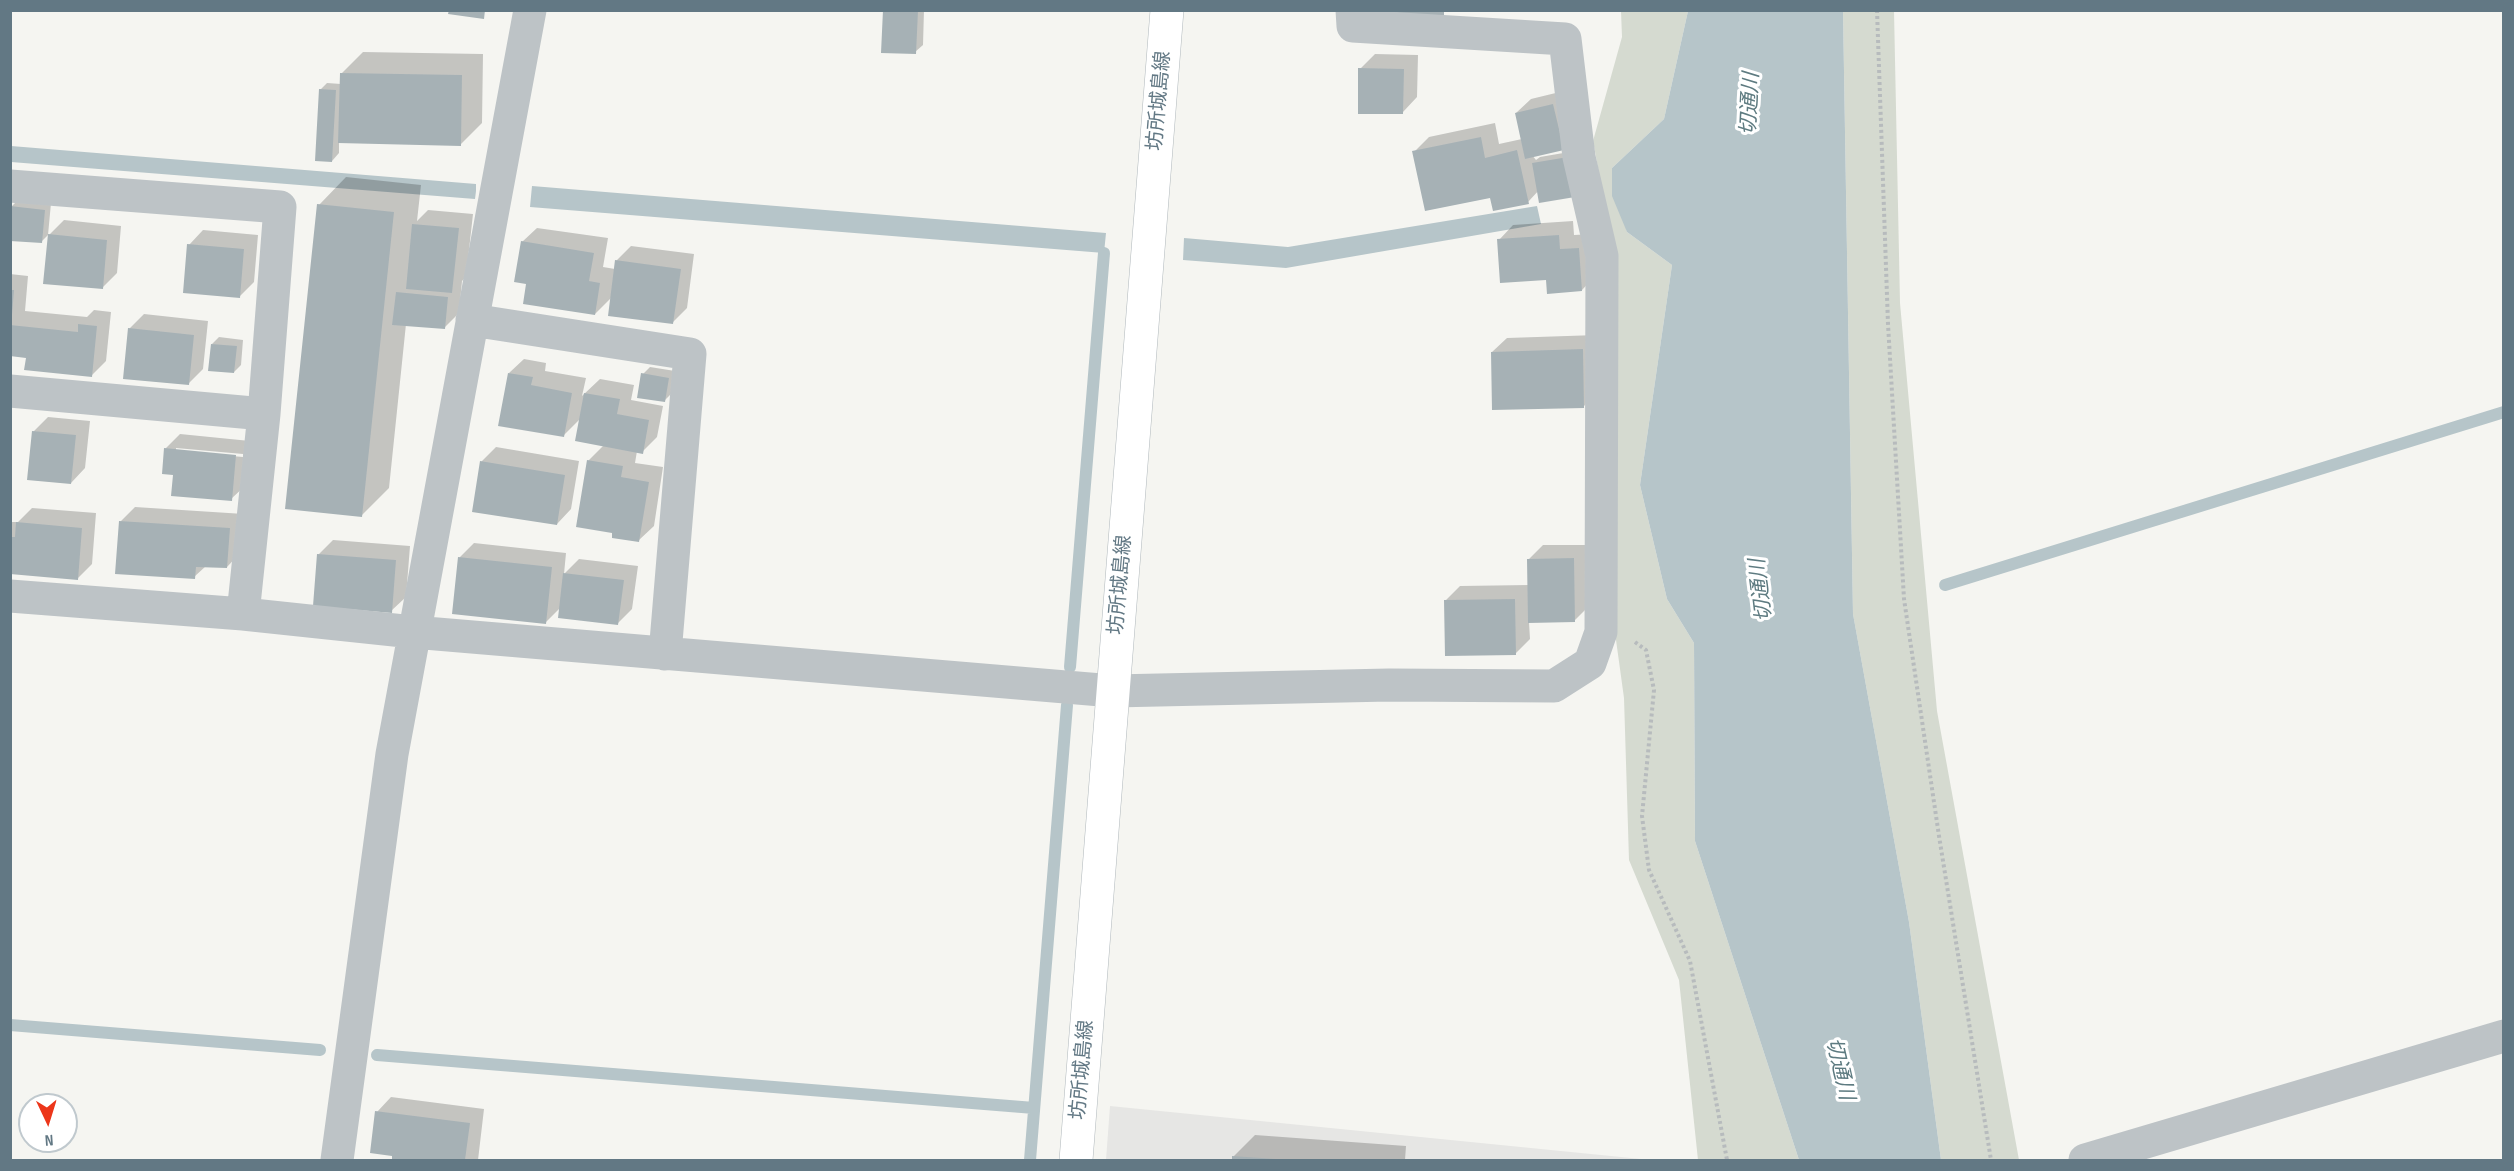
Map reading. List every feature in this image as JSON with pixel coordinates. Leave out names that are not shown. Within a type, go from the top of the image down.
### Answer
[{"type":"main road","name":"坊所城島線","points":[[1076,1161],[1167,10]]},
{"type":"street","points":[[337,1161],[392,754],[530,10]]},
{"type":"street","points":[[10,596],[243,614],[413,632],[1113,691],[1389,685],[1554,686],[1590,663],[1601,632],[1602,256],[1579,157],[1565,39],[1353,26],[1352,10]]},
{"type":"street","points":[[10,186],[280,207],[264,414],[243,614]]},
{"type":"street","points":[[472,320],[690,354],[665,654]]},
{"type":"street","points":[[10,391],[264,414]]},
{"type":"street","points":[[2085,1161],[2504,1036]]},
{"type":"path","points":[[1877,10],[1888,324],[1904,599],[1940,848],[1991,1161]]},
{"type":"path","points":[[1601,632],[1624,633],[1646,650],[1654,690],[1642,816],[1649,870],[1690,961],[1727,1161]]},
{"type":"shaded area","points":[[1621,11],[1688,11],[1664,119],[1612,168],[1627,232],[1672,265],[1640,485],[1667,599],[1694,643],[1695,841],[1799,1160],[1698,1160],[1679,980],[1629,860],[1624,698],[1609,589],[1616,264],[1593,141],[1622,37]]},
{"type":"shaded area","points":[[1843,11],[1894,11],[1900,303],[1937,711],[2019,1160],[1941,1160],[1909,922],[1853,614]]},
{"type":"shaded area","points":[[1110,1106],[1651,1160],[1106,1160]]},
{"type":"water","name":"切通川","points":[[1688,11],[1843,11],[1853,614],[1909,922],[1941,1160],[1799,1160],[1695,841],[1694,643],[1667,599],[1640,485],[1672,265],[1627,232],[1612,196],[1612,168],[1664,119]]},
{"type":"water","points":[[11,146],[476,184],[476,191],[475,199],[11,162]]},
{"type":"water","points":[[532,186],[1106,233],[1104,253],[530,207]]},
{"type":"water","points":[[1537,206],[1541,224],[1286,268],[1183,260],[1184,238],[1288,247]]},
{"type":"building","points":[[449,10],[485,10],[484,19],[448,14]]},
{"type":"building","points":[[883,10],[918,11],[916,54],[881,53]]},
{"type":"building","points":[[1365,10],[1444,10],[1444,17]]},
{"type":"building","points":[[1358,68],[1404,69],[1403,114],[1358,114]]},
{"type":"building","points":[[340,73],[462,75],[461,146],[338,143]]},
{"type":"building","points":[[319,89],[336,90],[332,162],[315,161]]},
{"type":"building","points":[[1553,104],[1564,150],[1525,159],[1515,113]]},
{"type":"building","points":[[1481,137],[1485,158],[1517,150],[1529,204],[1493,211],[1490,198],[1425,211],[1412,151]]},
{"type":"building","points":[[1568,157],[1575,197],[1539,203],[1532,163]]},
{"type":"building","points":[[317,204],[394,212],[362,517],[285,509]]},
{"type":"building","points":[[10,206],[45,210],[42,243],[10,241]]},
{"type":"building","points":[[412,224],[459,228],[452,293],[406,289]]},
{"type":"building","points":[[48,234],[107,240],[103,289],[43,284]]},
{"type":"building","points":[[1559,235],[1560,249],[1579,248],[1582,291],[1547,294],[1546,280],[1500,283],[1497,239]]},
{"type":"building","points":[[521,241],[594,253],[589,281],[600,283],[595,315],[523,304],[526,284],[514,282]]},
{"type":"building","points":[[187,244],[244,249],[240,298],[183,293]]},
{"type":"building","points":[[615,260],[681,269],[673,324],[608,316]]},
{"type":"building","points":[[10,290],[14,290],[12,315],[10,315]]},
{"type":"building","points":[[396,292],[448,297],[445,329],[392,325]]},
{"type":"building","points":[[78,324],[97,326],[92,377],[24,370],[26,358],[10,356],[10,325],[78,332]]},
{"type":"building","points":[[128,328],[194,335],[189,385],[123,379]]},
{"type":"building","points":[[211,344],[237,346],[234,373],[208,371]]},
{"type":"building","points":[[1583,349],[1584,408],[1492,410],[1491,352]]},
{"type":"building","points":[[508,373],[533,377],[531,385],[572,393],[564,437],[498,426]]},
{"type":"building","points":[[641,373],[669,378],[665,402],[637,398]]},
{"type":"building","points":[[584,393],[620,399],[617,414],[649,420],[643,454],[575,441]]},
{"type":"building","points":[[32,431],[76,435],[71,484],[27,480]]},
{"type":"building","points":[[164,448],[236,455],[232,501],[171,496],[173,475],[162,474]]},
{"type":"building","points":[[587,460],[623,466],[621,477],[649,482],[639,542],[612,538],[612,533],[576,527]]},
{"type":"building","points":[[480,461],[565,475],[557,525],[472,512]]},
{"type":"building","points":[[119,521],[230,528],[227,568],[196,567],[195,579],[115,574]]},
{"type":"building","points":[[16,522],[82,528],[78,580],[10,574],[10,537],[15,537]]},
{"type":"building","points":[[317,554],[396,560],[392,613],[313,606]]},
{"type":"building","points":[[458,557],[552,567],[546,624],[452,614]]},
{"type":"building","points":[[1574,558],[1575,622],[1528,623],[1527,559]]},
{"type":"building","points":[[563,573],[624,580],[618,625],[558,618]]},
{"type":"building","points":[[1515,599],[1516,655],[1445,656],[1444,600]]},
{"type":"building","points":[[375,1111],[470,1123],[465,1160],[392,1160],[392,1156],[370,1153]]},
{"type":"building","points":[[1232,1156],[1275,1159],[1232,1160]]},
{"type":"waterway","points":[[1070,667],[1104,253]]},
{"type":"waterway","points":[[1945,585],[2504,412]]},
{"type":"waterway","points":[[1030,1160],[1067,705]]},
{"type":"waterway","points":[[10,1025],[320,1050]]},
{"type":"waterway","points":[[377,1055],[1034,1108]]}]
